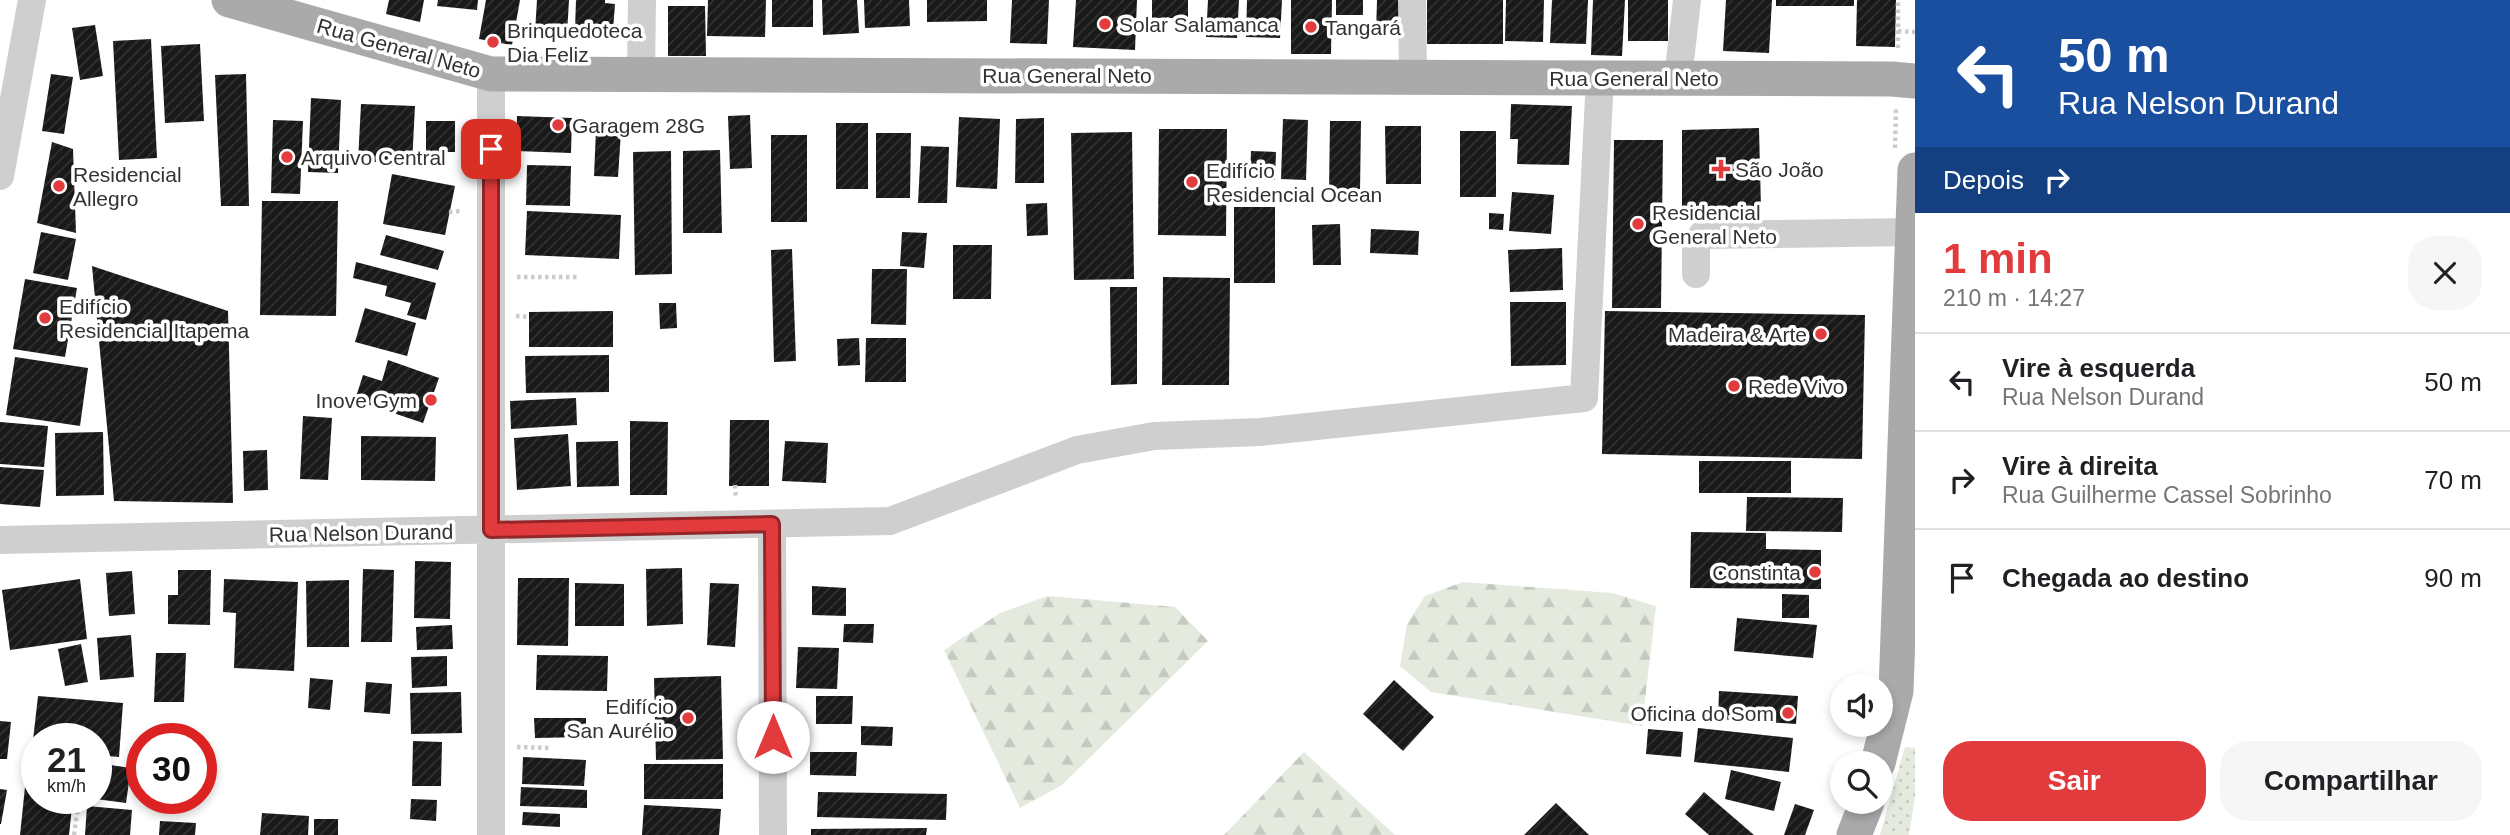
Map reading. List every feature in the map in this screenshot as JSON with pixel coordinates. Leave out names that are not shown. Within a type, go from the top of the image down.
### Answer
[{"type":"main road","name":"Rua General Neto","points":[[229,0],[491,74],[1892,79],[1904,93]]},
{"type":"main road","points":[[1881,751],[1896,691],[1913,232],[1905,160]]},
{"type":"main road","points":[[1854,835],[1862,814]]},
{"type":"street","points":[[0,176],[32,0]]},
{"type":"street","points":[[640,75],[642,0]]},
{"type":"street","points":[[1412,0],[1413,76]]},
{"type":"street","points":[[1678,78],[1686,0]]},
{"type":"street","points":[[491,74],[491,835]]},
{"type":"street","name":"Rua Nelson Durand","points":[[0,540],[890,521],[1077,450],[1154,436],[1260,432],[1584,398],[1600,78]]},
{"type":"street","points":[[1696,274],[1696,245],[1702,235],[1913,232]]},
{"type":"street","points":[[772,524],[773,835]]},
{"type":"path","points":[[1898,31],[1915,32]]},
{"type":"path","points":[[1904,93],[1896,108],[1905,160]]},
{"type":"path","points":[[449,212],[461,211]]},
{"type":"path","points":[[510,276],[578,277]]},
{"type":"path","points":[[74,835],[77,814]]},
{"type":"green space","points":[[1463,582],[1612,593],[1656,606],[1642,726],[1431,692],[1400,666],[1407,624],[1425,596]]},
{"type":"green space","points":[[1048,596],[1175,607],[1208,641],[1062,785],[1020,808],[944,650],[1000,613]]},
{"type":"green space","points":[[1905,747],[1915,748],[1915,796],[1909,835],[1880,835],[1886,814],[1893,814],[1893,789]]},
{"type":"green space","points":[[1304,752],[1395,835],[1224,835]]},
{"type":"building","points":[[389,0],[424,0],[420,22],[386,14]]},
{"type":"building","points":[[438,0],[478,0],[477,10],[437,6]]},
{"type":"building","points":[[486,0],[520,0],[512,45],[479,39]]},
{"type":"building","points":[[537,0],[569,0],[567,34],[535,32]]},
{"type":"building","points":[[576,0],[605,0],[605,3],[615,4],[613,30],[575,29]]},
{"type":"building","points":[[708,0],[766,0],[765,37],[707,36]]},
{"type":"building","points":[[772,0],[813,0],[813,27],[772,27]]},
{"type":"building","points":[[822,0],[857,0],[859,33],[823,35]]},
{"type":"building","points":[[864,0],[909,0],[910,26],[865,28]]},
{"type":"building","points":[[927,0],[987,0],[987,21],[927,22]]},
{"type":"building","points":[[1012,0],[1049,0],[1047,44],[1010,43]]},
{"type":"building","name":"Solar Salamanca","points":[[1076,0],[1137,0],[1135,50],[1073,47]]},
{"type":"building","points":[[1152,0],[1188,0],[1188,18],[1152,18]]},
{"type":"building","points":[[1208,0],[1239,0],[1237,38],[1206,37]]},
{"type":"building","points":[[1247,0],[1282,0],[1280,38],[1246,37]]},
{"type":"building","name":"Tangará","points":[[1291,0],[1332,0],[1331,54],[1291,54]]},
{"type":"building","points":[[1336,0],[1363,0],[1363,15],[1336,15]]},
{"type":"building","points":[[1377,0],[1401,0],[1401,32],[1376,32]]},
{"type":"building","points":[[1427,0],[1503,0],[1503,44],[1427,44]]},
{"type":"building","points":[[1506,0],[1544,0],[1543,42],[1505,41]]},
{"type":"building","points":[[1552,0],[1588,0],[1586,44],[1550,43]]},
{"type":"building","points":[[1593,0],[1625,0],[1622,56],[1591,55]]},
{"type":"building","points":[[1628,0],[1668,0],[1668,41],[1628,41]]},
{"type":"building","points":[[1726,0],[1772,0],[1769,53],[1723,51]]},
{"type":"building","points":[[1776,0],[1854,0],[1854,6],[1776,6]]},
{"type":"building","points":[[1857,0],[1896,0],[1895,47],[1856,46]]},
{"type":"building","points":[[668,6],[705,6],[706,56],[668,56]]},
{"type":"building","points":[[95,25],[103,76],[80,80],[72,28]]},
{"type":"building","points":[[151,39],[157,158],[119,160],[113,41]]},
{"type":"building","points":[[200,44],[204,121],[165,123],[161,46]]},
{"type":"building","points":[[51,74],[73,77],[64,134],[42,131]]},
{"type":"building","points":[[246,74],[249,206],[221,206],[215,75]]},
{"type":"building","points":[[311,98],[341,100],[338,173],[308,172]]},
{"type":"building","points":[[361,104],[415,106],[412,164],[358,161]]},
{"type":"building","points":[[1511,104],[1572,106],[1569,165],[1517,164],[1518,139],[1510,139]]},
{"type":"building","points":[[750,115],[752,168],[730,169],[728,116]]},
{"type":"building","points":[[517,116],[572,118],[571,153],[516,151]]},
{"type":"building","points":[[959,117],[1000,119],[997,189],[956,187]]},
{"type":"building","points":[[1044,118],[1044,183],[1015,183],[1016,119]]},
{"type":"building","points":[[1283,119],[1308,120],[1306,180],[1281,179]]},
{"type":"building","name":"Arquivo Central","points":[[273,120],[303,121],[300,194],[271,193]]},
{"type":"building","points":[[426,121],[455,121],[455,152],[426,152]]},
{"type":"building","points":[[1330,121],[1361,121],[1360,191],[1329,191]]},
{"type":"building","points":[[836,123],[868,123],[868,189],[836,189]]},
{"type":"building","points":[[1385,126],[1421,126],[1421,184],[1386,184]]},
{"type":"building","name":"São João","points":[[1759,128],[1761,209],[1682,209],[1682,130]]},
{"type":"building","name":"Edifício Residencial Ocean","points":[[1159,129],[1227,129],[1226,236],[1158,235]]},
{"type":"building","points":[[596,130],[621,132],[618,177],[594,176]]},
{"type":"building","points":[[1460,131],[1496,131],[1496,197],[1460,197]]},
{"type":"building","points":[[1132,132],[1134,279],[1074,280],[1071,133]]},
{"type":"building","points":[[876,133],[911,133],[910,198],[876,198]]},
{"type":"building","points":[[771,135],[807,135],[807,222],[771,222]]},
{"type":"building","name":"Residencial General Neto","points":[[1614,140],[1663,140],[1661,308],[1612,308]]},
{"type":"building","name":"Residencial Allegro","points":[[52,142],[73,149],[76,233],[37,223]]},
{"type":"building","points":[[921,146],[949,147],[947,203],[918,203]]},
{"type":"building","points":[[720,150],[722,233],[683,233],[683,151]]},
{"type":"building","points":[[671,151],[672,274],[635,275],[633,152]]},
{"type":"building","points":[[1251,151],[1276,152],[1275,180],[1250,179]]},
{"type":"building","points":[[527,165],[571,166],[570,206],[526,205]]},
{"type":"building","points":[[392,174],[455,186],[445,235],[383,224]]},
{"type":"building","points":[[1512,192],[1554,195],[1551,234],[1509,231]]},
{"type":"building","points":[[262,201],[338,201],[336,316],[260,315]]},
{"type":"building","points":[[1047,203],[1048,235],[1027,236],[1026,204]]},
{"type":"building","points":[[1234,207],[1275,207],[1275,283],[1234,283]]},
{"type":"building","points":[[527,211],[621,215],[619,259],[525,255]]},
{"type":"building","points":[[1489,213],[1504,214],[1503,230],[1489,229]]},
{"type":"building","points":[[1340,224],[1341,265],[1313,265],[1312,225]]},
{"type":"building","points":[[1371,229],[1419,231],[1418,255],[1370,253]]},
{"type":"building","points":[[41,232],[76,239],[68,280],[33,273]]},
{"type":"building","points":[[902,232],[927,233],[924,268],[900,266]]},
{"type":"building","points":[[386,235],[444,251],[438,270],[380,255]]},
{"type":"building","points":[[953,245],[992,245],[991,299],[953,299]]},
{"type":"building","points":[[1562,248],[1563,290],[1510,292],[1508,250]]},
{"type":"building","points":[[792,249],[796,361],[774,362],[771,250]]},
{"type":"building","points":[[356,262],[436,283],[426,320],[407,315],[411,303],[385,296],[387,286],[353,278]]},
{"type":"building","points":[[92,266],[228,311],[233,503],[114,501]]},
{"type":"building","points":[[872,269],[907,269],[906,325],[871,324]]},
{"type":"building","points":[[1163,277],[1230,278],[1229,385],[1162,385]]},
{"type":"building","name":"Edifício Residencial Itapema","points":[[25,279],[77,288],[65,357],[13,349]]},
{"type":"building","points":[[1110,287],[1137,287],[1137,384],[1111,385]]},
{"type":"building","points":[[1510,302],[1566,302],[1566,365],[1511,366]]},
{"type":"building","points":[[659,303],[676,303],[677,328],[660,329]]},
{"type":"building","points":[[365,308],[416,323],[407,356],[355,342]]},
{"type":"building","points":[[613,311],[613,347],[529,347],[529,312]]},
{"type":"building","name":"Rede Vivo","points":[[1605,311],[1865,315],[1862,459],[1602,454]]},
{"type":"building","points":[[859,338],[860,365],[838,366],[837,339]]},
{"type":"building","points":[[866,338],[906,338],[906,382],[865,382]]},
{"type":"building","points":[[609,355],[609,392],[526,393],[525,356]]},
{"type":"building","points":[[15,357],[88,368],[80,426],[6,415]]},
{"type":"building","points":[[388,360],[439,378],[423,423],[355,400],[363,375],[382,381]]},
{"type":"building","points":[[576,398],[577,425],[511,429],[510,401]]},
{"type":"building","points":[[303,416],[332,418],[328,480],[300,479]]},
{"type":"building","points":[[730,420],[769,420],[769,486],[729,486]]},
{"type":"building","points":[[630,421],[668,422],[667,495],[630,495]]},
{"type":"building","points":[[0,422],[48,426],[44,467],[0,464]]},
{"type":"building","points":[[103,432],[104,495],[56,496],[55,433]]},
{"type":"building","points":[[568,434],[571,486],[517,490],[514,438]]},
{"type":"building","points":[[361,436],[436,437],[435,481],[361,480]]},
{"type":"building","points":[[618,441],[619,486],[577,487],[576,442]]},
{"type":"building","points":[[785,441],[828,443],[826,483],[782,481]]},
{"type":"building","points":[[267,450],[268,490],[244,491],[243,451]]},
{"type":"building","points":[[1699,461],[1791,461],[1791,493],[1699,493]]},
{"type":"building","points":[[0,467],[44,470],[40,507],[0,504]]},
{"type":"building","points":[[1747,497],[1843,498],[1842,532],[1746,531]]},
{"type":"building","points":[[1691,532],[1766,533],[1766,549],[1821,550],[1821,589],[1690,588]]},
{"type":"building","points":[[415,561],[451,562],[450,619],[414,618]]},
{"type":"building","points":[[682,568],[683,624],[647,626],[646,569]]},
{"type":"building","points":[[363,569],[394,570],[392,642],[361,642]]},
{"type":"building","points":[[178,570],[211,570],[210,625],[168,624],[168,595],[178,595]]},
{"type":"building","points":[[132,571],[135,614],[109,616],[106,573]]},
{"type":"building","points":[[518,578],[569,578],[568,646],[517,645]]},
{"type":"building","points":[[80,579],[87,639],[10,650],[2,590]]},
{"type":"building","points":[[224,579],[298,582],[294,671],[234,668],[236,613],[223,612]]},
{"type":"building","points":[[349,580],[349,647],[307,647],[306,581]]},
{"type":"building","points":[[575,583],[624,584],[624,626],[575,626]]},
{"type":"building","points":[[710,583],[739,584],[735,647],[707,645]]},
{"type":"building","points":[[812,586],[846,588],[846,616],[812,615]]},
{"type":"building","points":[[1782,594],[1809,595],[1809,618],[1782,618]]},
{"type":"building","points":[[1737,618],[1817,625],[1813,658],[1734,651]]},
{"type":"building","points":[[844,624],[874,624],[873,643],[843,642]]},
{"type":"building","points":[[452,625],[453,649],[417,650],[416,627]]},
{"type":"building","points":[[131,635],[134,677],[100,680],[97,638]]},
{"type":"building","points":[[81,644],[88,682],[65,686],[58,649]]},
{"type":"building","points":[[798,647],[839,648],[837,689],[796,688]]},
{"type":"building","points":[[156,653],[186,653],[184,702],[154,702]]},
{"type":"building","points":[[537,655],[608,656],[607,691],[536,690]]},
{"type":"building","points":[[447,656],[447,686],[412,688],[411,657]]},
{"type":"building","name":"Edifício San Aurélio","points":[[721,676],[723,759],[656,760],[654,678]]},
{"type":"building","points":[[310,678],[333,680],[330,710],[308,708]]},
{"type":"building","points":[[1394,680],[1434,717],[1403,751],[1363,714]]},
{"type":"building","points":[[366,682],[392,684],[390,714],[364,712]]},
{"type":"building","points":[[1719,691],[1798,696],[1796,724],[1718,719]]},
{"type":"building","points":[[461,692],[462,733],[411,734],[410,693]]},
{"type":"building","points":[[38,696],[123,703],[119,757],[112,756],[112,723],[35,723]]},
{"type":"building","points":[[816,696],[853,696],[852,724],[816,724]]},
{"type":"building","points":[[534,718],[586,718],[586,737],[535,738]]},
{"type":"building","points":[[0,721],[11,722],[7,759],[0,759]]},
{"type":"building","points":[[861,726],[893,727],[892,746],[861,745]]},
{"type":"building","points":[[1698,728],[1793,738],[1789,772],[1694,762]]},
{"type":"building","points":[[1648,729],[1683,732],[1681,757],[1646,754]]},
{"type":"building","points":[[413,741],[442,742],[441,786],[412,786]]},
{"type":"building","points":[[810,752],[857,752],[856,776],[810,775]]},
{"type":"building","points":[[523,757],[586,760],[584,786],[522,784]]},
{"type":"building","points":[[644,764],[723,764],[723,799],[644,799]]},
{"type":"building","points":[[112,765],[126,767],[126,803],[112,801]]},
{"type":"building","points":[[1731,770],[1781,782],[1774,811],[1725,799]]},
{"type":"building","points":[[521,787],[587,790],[587,808],[520,806]]},
{"type":"building","points":[[0,789],[7,790],[1,824],[0,824]]},
{"type":"building","points":[[818,792],[947,794],[946,820],[817,817]]},
{"type":"building","points":[[1704,792],[1754,835],[1709,835],[1685,814]]},
{"type":"building","points":[[411,799],[437,800],[436,821],[410,819]]},
{"type":"building","points":[[1556,803],[1589,835],[1524,835]]},
{"type":"building","points":[[1795,804],[1814,810],[1805,835],[1784,835]]},
{"type":"building","points":[[644,805],[721,809],[719,835],[642,835]]},
{"type":"building","points":[[112,808],[126,809],[126,814],[132,814],[130,835],[85,835],[86,814],[112,814]]},
{"type":"building","points":[[523,812],[560,814],[560,827],[522,825]]},
{"type":"building","points":[[262,813],[309,816],[308,835],[260,835]]},
{"type":"building","points":[[22,814],[71,814],[69,835],[20,835]]},
{"type":"building","points":[[314,819],[338,819],[338,835],[314,835]]},
{"type":"building","points":[[160,821],[196,823],[195,835],[159,835]]},
{"type":"building","points":[[927,828],[926,835],[811,835],[811,829]]},
{"type":"place","name":"Solar Salamanca","points":[[1105,24]]},
{"type":"place","name":"Tangará","points":[[1311,27]]},
{"type":"place","name":"Brinquedoteca Dia Feliz","points":[[493,42]]},
{"type":"place","name":"Garagem 28G","points":[[558,125]]},
{"type":"place","name":"Arquivo Central","points":[[287,157]]},
{"type":"place","name":"São João","points":[[1721,169]]},
{"type":"place","name":"Edifício Residencial Ocean","points":[[1192,182]]},
{"type":"place","name":"Residencial Allegro","points":[[59,186]]},
{"type":"place","name":"Residencial General Neto","points":[[1638,224]]},
{"type":"place","name":"Edifício Residencial Itapema","points":[[45,318]]},
{"type":"place","name":"Madeira & Arte","points":[[1821,334]]},
{"type":"place","name":"Rede Vivo","points":[[1734,386]]},
{"type":"place","name":"Inove Gym","points":[[431,400]]},
{"type":"place","name":"Constinta","points":[[1815,572]]},
{"type":"place","name":"Oficina do Som","points":[[1788,713]]},
{"type":"place","name":"Edifício San Aurélio","points":[[688,718]]},
{"type":"route","points":[[491,149],[491,530],[772,524],[773,737]]}]
